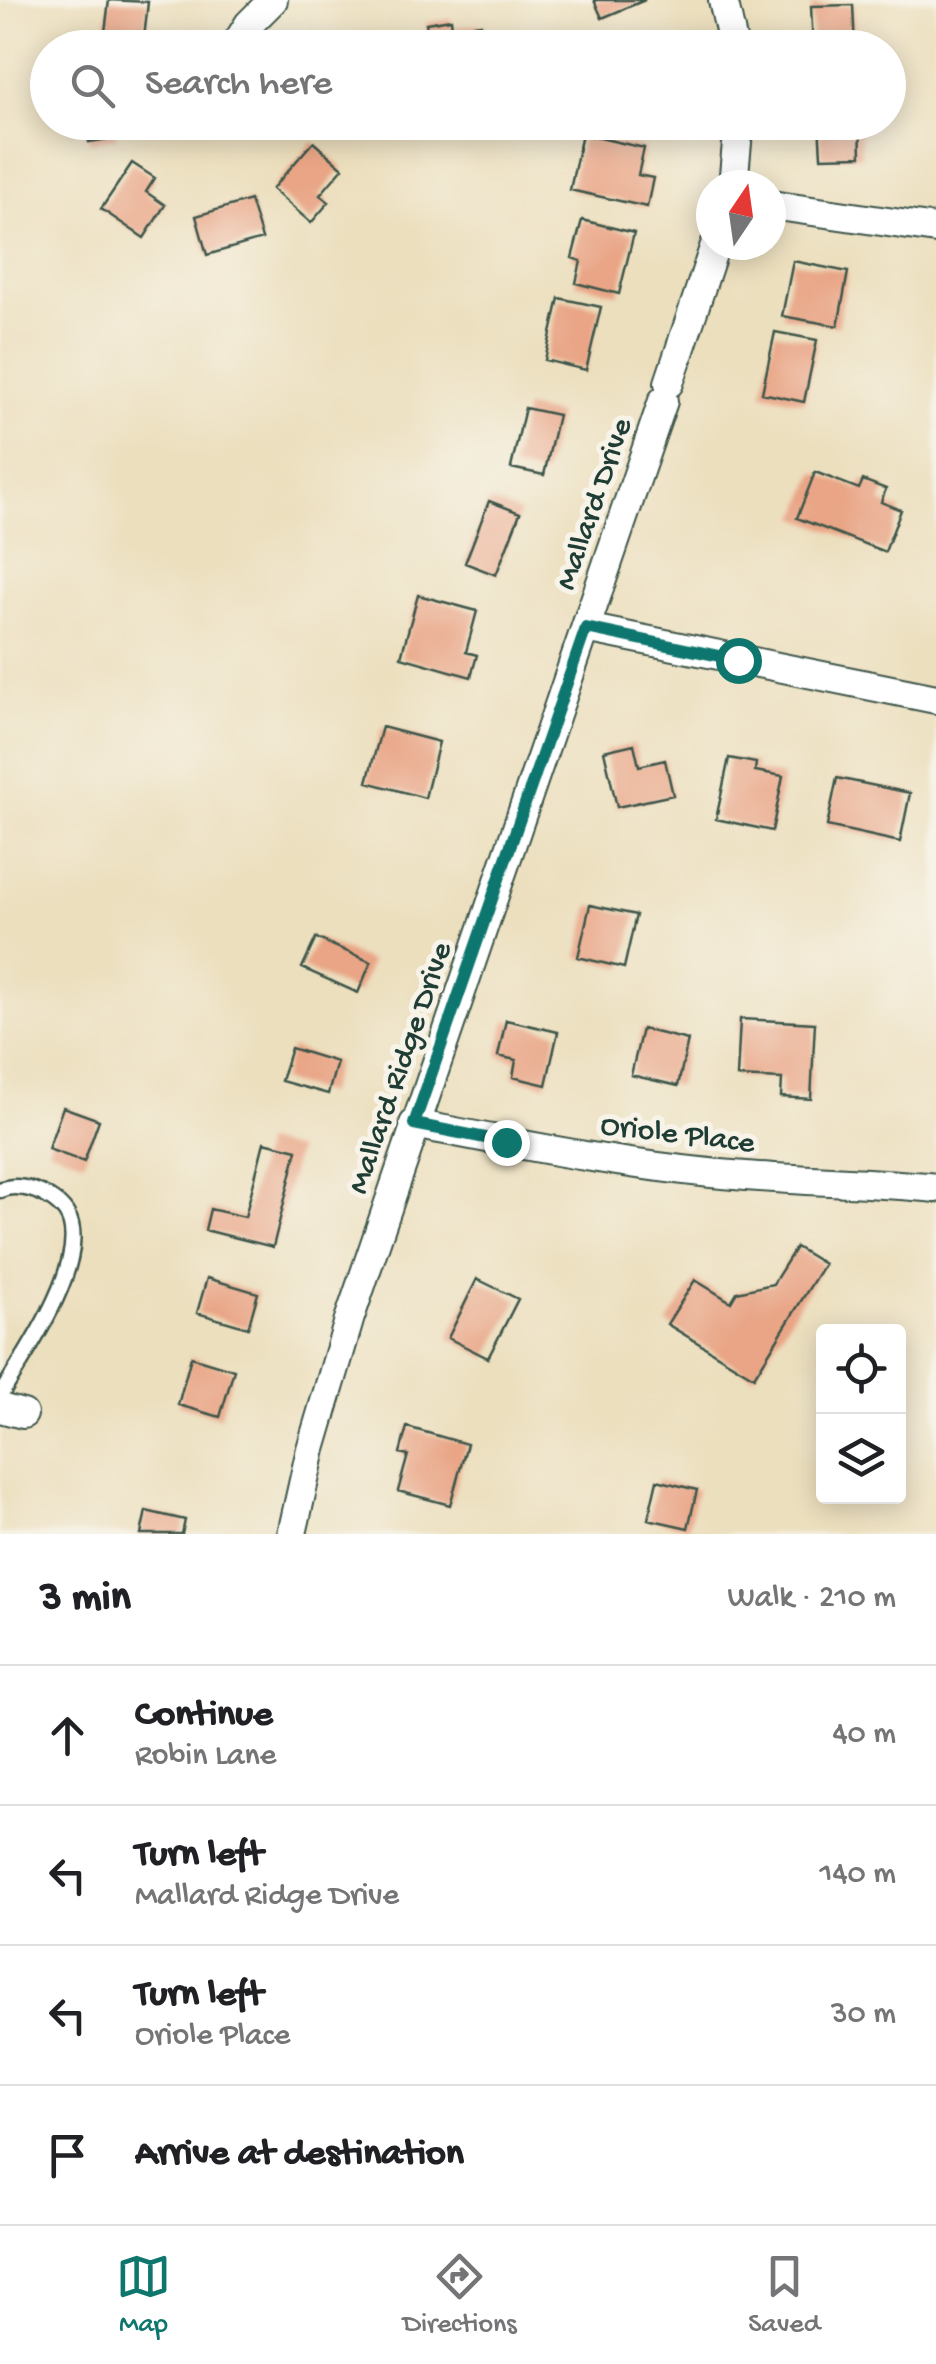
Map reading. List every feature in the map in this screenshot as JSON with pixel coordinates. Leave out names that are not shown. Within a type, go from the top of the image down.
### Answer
[{"type":"street","points":[[245,30],[273,0]]},
{"type":"street","points":[[722,0],[730,30]]},
{"type":"street","points":[[734,170],[737,140]]},
{"type":"street","points":[[786,206],[936,229]]},
{"type":"street","name":"Mallard Drive","points":[[586,628],[710,260]]},
{"type":"street","points":[[586,628],[936,700]]},
{"type":"street","name":"Mallard Ridge Drive","points":[[292,1534],[311,1449],[350,1317],[586,628]]},
{"type":"street","name":"Oriole Place","points":[[414,1124],[658,1167],[936,1188]]},
{"type":"lane","points":[[0,1190],[20,1186],[45,1195],[65,1210],[72,1225],[64,1280],[0,1396]]},
{"type":"building","points":[[109,0],[148,2],[145,30],[105,30]]},
{"type":"building","points":[[594,0],[645,0],[602,18]]},
{"type":"building","points":[[853,5],[854,30],[812,30],[811,6]]},
{"type":"building","points":[[451,19],[452,28],[481,24],[482,30],[427,30],[426,23]]},
{"type":"building","points":[[581,140],[609,140],[644,148],[638,175],[653,178],[647,207],[570,190]]},
{"type":"building","points":[[820,140],[861,140],[861,156],[821,157]]},
{"type":"building","points":[[313,142],[343,168],[320,195],[329,202],[311,223],[272,189]]},
{"type":"building","points":[[132,163],[155,178],[146,192],[165,205],[144,238],[101,209]]},
{"type":"building","points":[[250,200],[262,239],[207,255],[196,216]]},
{"type":"building","points":[[582,220],[634,233],[619,294],[576,283],[581,261],[572,258]]},
{"type":"building","points":[[793,261],[848,272],[838,326],[782,316]]},
{"type":"building","points":[[559,298],[601,307],[586,370],[545,360]]},
{"type":"building","points":[[775,332],[817,340],[804,402],[762,393]]},
{"type":"building","points":[[525,408],[558,415],[544,475],[511,468]]},
{"type":"building","points":[[815,472],[859,489],[863,480],[886,489],[881,502],[901,510],[885,552],[797,518]]},
{"type":"building","points":[[489,501],[520,513],[496,575],[465,563]]},
{"type":"building","points":[[418,595],[477,611],[466,652],[477,655],[471,677],[401,657]]},
{"type":"building","points":[[382,727],[439,742],[425,798],[367,782]]},
{"type":"building","points":[[634,744],[639,766],[665,760],[673,795],[617,807],[604,751]]},
{"type":"building","points":[[729,758],[756,763],[755,771],[783,776],[772,831],[716,819]]},
{"type":"building","points":[[837,778],[910,793],[900,842],[827,826]]},
{"type":"building","points":[[590,905],[636,915],[624,968],[578,957]]},
{"type":"building","points":[[316,938],[371,962],[358,993],[302,968]]},
{"type":"building","points":[[740,1019],[815,1023],[811,1099],[781,1097],[782,1079],[737,1077]]},
{"type":"building","points":[[506,1020],[558,1032],[546,1085],[513,1077],[516,1060],[498,1056]]},
{"type":"building","points":[[642,1029],[688,1040],[678,1086],[631,1075]]},
{"type":"building","points":[[291,1048],[337,1062],[328,1094],[281,1081]]},
{"type":"building","points":[[63,1107],[99,1120],[84,1162],[48,1149]]},
{"type":"building","points":[[264,1142],[297,1150],[273,1247],[205,1230],[210,1209],[245,1217]]},
{"type":"building","points":[[796,1247],[824,1264],[754,1377],[667,1324],[695,1280],[731,1302],[737,1292],[773,1284]]},
{"type":"building","points":[[207,1278],[258,1293],[248,1328],[197,1313]]},
{"type":"building","points":[[477,1279],[518,1299],[488,1358],[448,1338]]},
{"type":"building","points":[[191,1357],[234,1370],[220,1417],[178,1405]]},
{"type":"building","points":[[407,1427],[467,1444],[450,1505],[398,1491],[408,1455],[400,1453]]},
{"type":"building","points":[[657,1480],[697,1490],[688,1528],[648,1519]]},
{"type":"building","points":[[146,1511],[185,1520],[182,1534],[141,1534]]},
{"type":"route","points":[[506,1142],[414,1124],[586,628],[738,660]]}]
